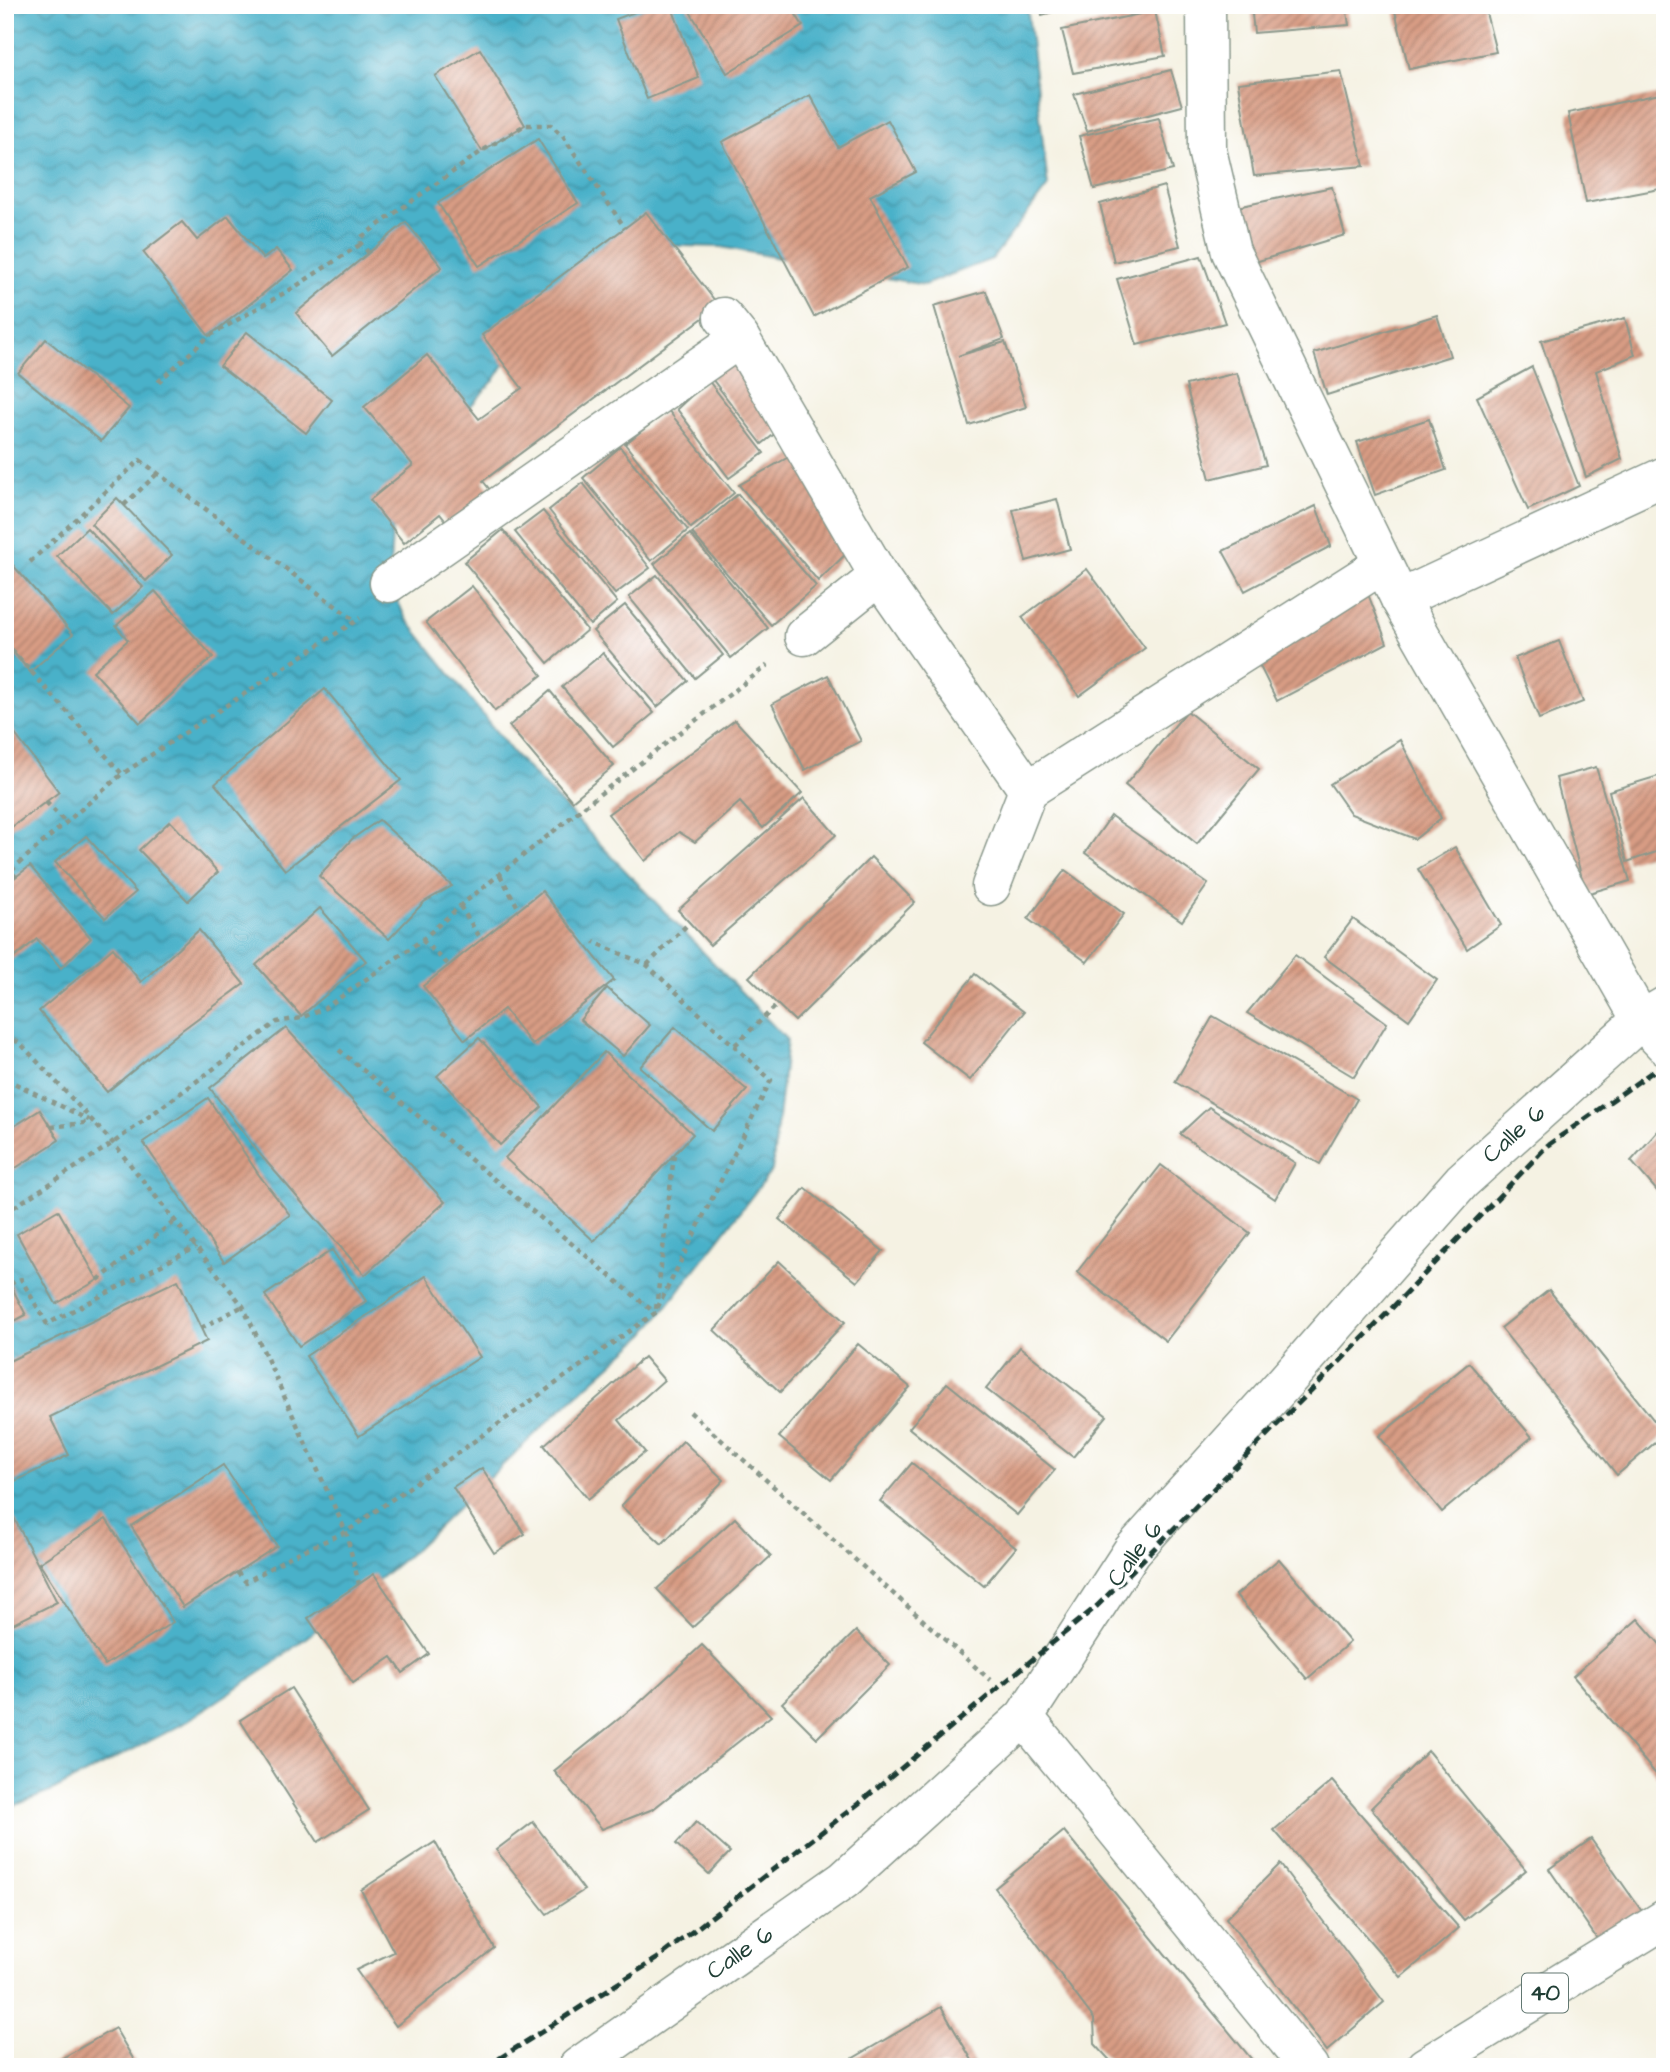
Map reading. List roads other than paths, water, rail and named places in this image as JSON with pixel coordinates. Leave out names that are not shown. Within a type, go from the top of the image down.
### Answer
[{"type":"main road","points":[[1206,5],[1207,150],[1231,252],[1400,599],[1657,1024]]},
{"type":"main road","points":[[389,583],[732,328],[879,576],[1028,790]]},
{"type":"main road","points":[[1400,599],[1665,476]]},
{"type":"main road","points":[[991,886],[1028,790],[1383,564]]},
{"type":"main road","points":[[804,636],[879,576]]},
{"type":"main road","name":"Calle 6","points":[[578,2067],[844,1880],[1024,1717],[1132,1551],[1462,1181],[1657,1024]]},
{"type":"main road","points":[[1024,1717],[1309,2067]]},
{"type":"main road","name":"40","points":[[1425,2067],[1665,1919]]},
{"type":"water","points":[[5,5],[1027,5],[1048,186],[992,259],[924,285],[721,247],[648,245],[522,336],[495,379],[438,442],[393,516],[389,583],[405,617],[514,754],[787,1040],[772,1170],[646,1333],[557,1413],[413,1551],[359,1596],[270,1666],[181,1725],[50,1792],[5,1809]]},
{"type":"railway","points":[[486,2067],[658,1958],[858,1804],[1097,1606],[1368,1333],[1548,1145],[1665,1063]]}]
